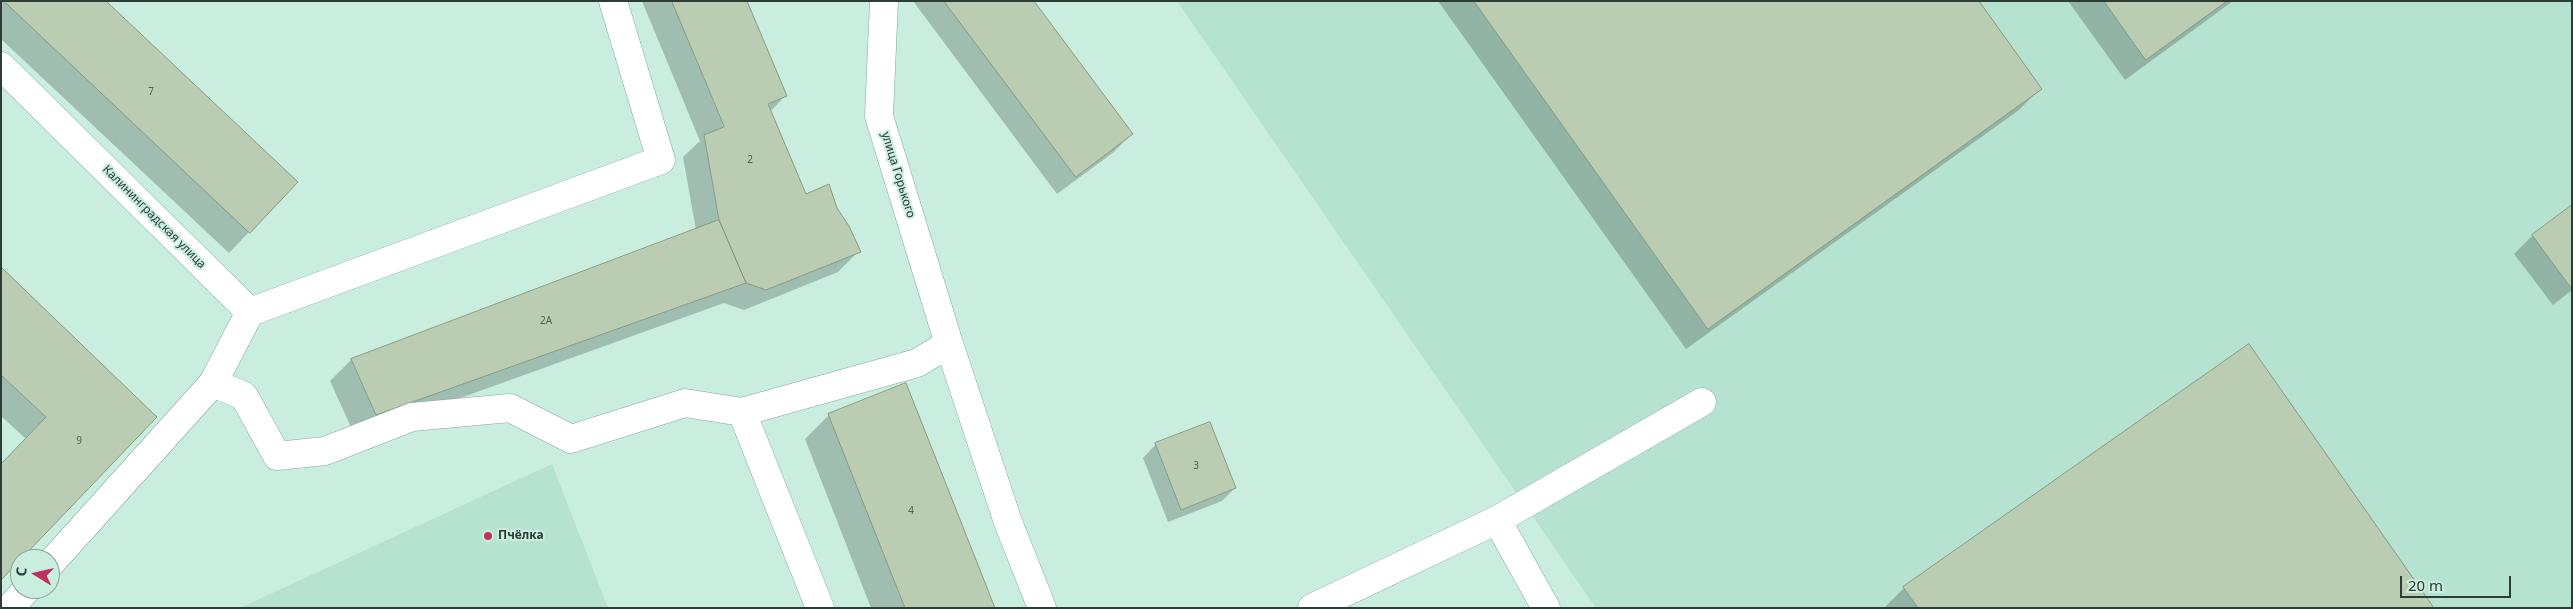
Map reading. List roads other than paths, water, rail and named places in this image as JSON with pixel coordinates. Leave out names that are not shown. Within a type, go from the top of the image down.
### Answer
[{"type":"street","points":[[60,553],[213,383],[250,312],[661,160],[613,1]]},
{"type":"street","name":"улица Горького","points":[[884,1],[879,116],[949,344],[1008,522],[1042,608]]},
{"type":"street","name":"Калининградская улица","points":[[1,66],[250,312]]},
{"type":"street","points":[[213,383],[244,396],[277,456],[325,451],[412,417],[510,408],[571,439],[685,403],[742,412],[917,363],[949,344]]},
{"type":"street","points":[[1312,608],[1497,520],[1702,402]]},
{"type":"street","points":[[742,412],[820,608]]},
{"type":"street","points":[[1497,520],[1546,608]]},
{"type":"place","name":"Пчёлка","points":[[488,536]]}]
